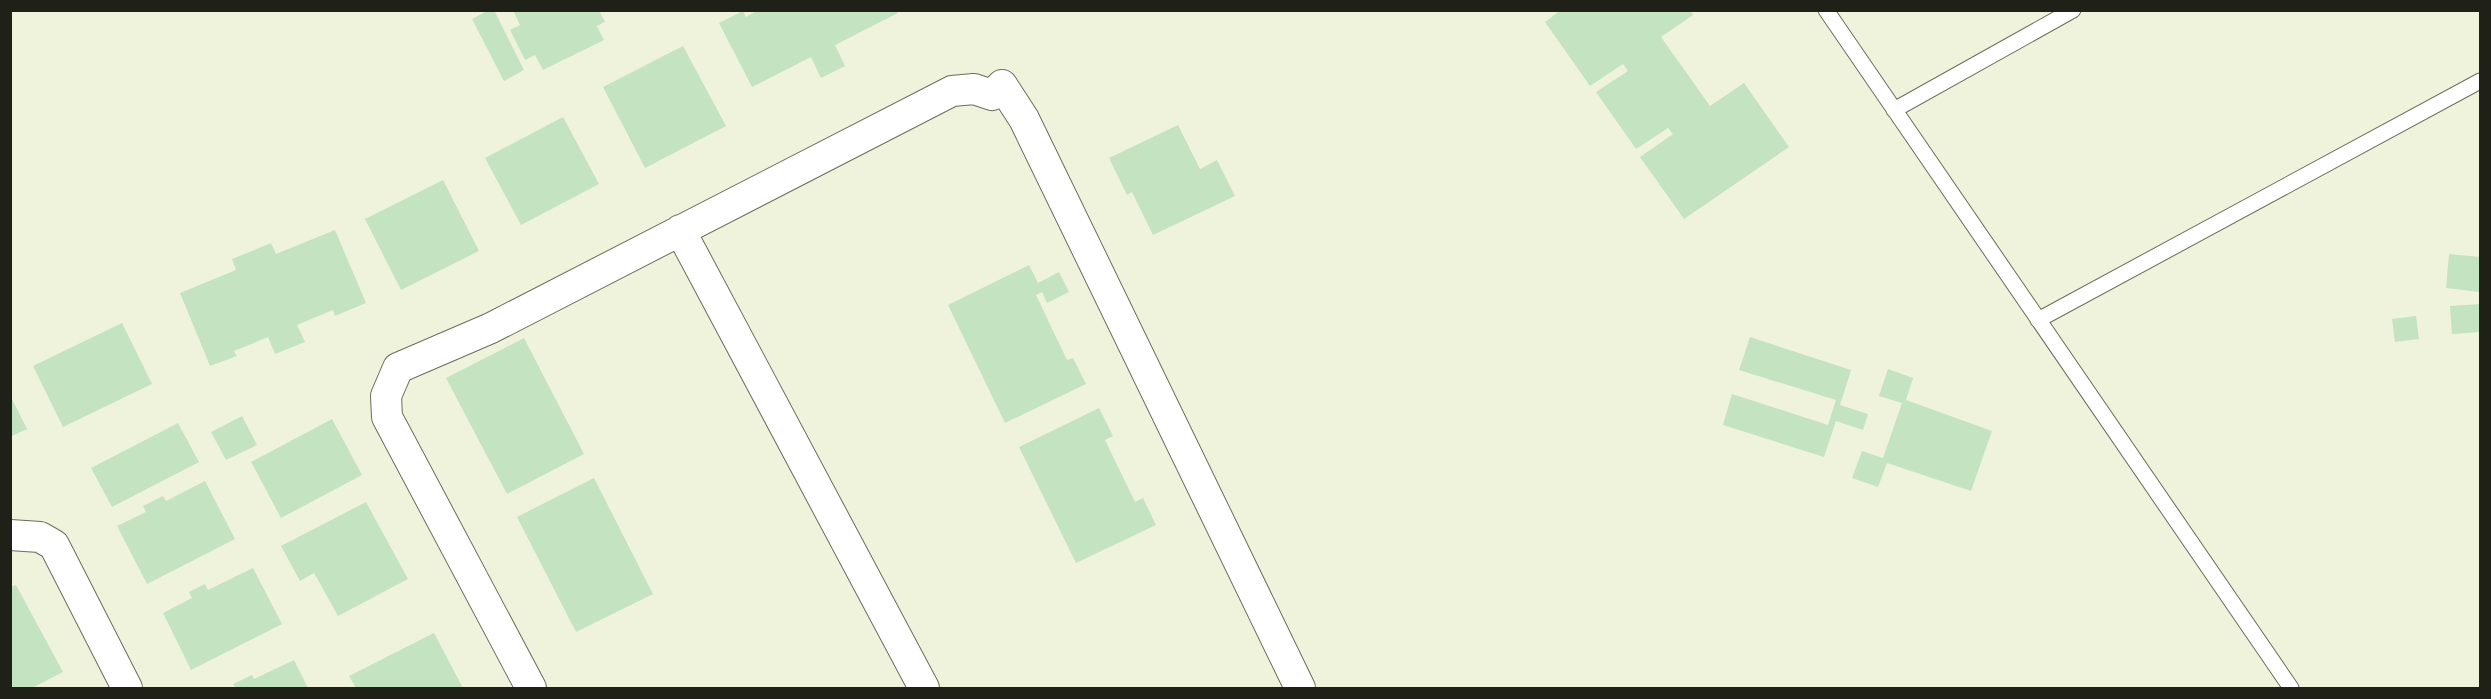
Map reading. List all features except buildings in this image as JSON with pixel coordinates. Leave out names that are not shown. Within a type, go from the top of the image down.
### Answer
[{"type":"street","points":[[531,688],[387,417],[386,396],[398,368],[491,328],[952,91],[974,89],[992,95],[1002,86],[1024,119],[1300,688]]},
{"type":"street","points":[[680,230],[924,688]]},
{"type":"street","points":[[10,535],[40,537],[54,546],[128,688]]},
{"type":"lane","points":[[1826,10],[2291,688]]},
{"type":"lane","points":[[1894,110],[2073,10]]},
{"type":"lane","points":[[2038,320],[2481,81]]}]
